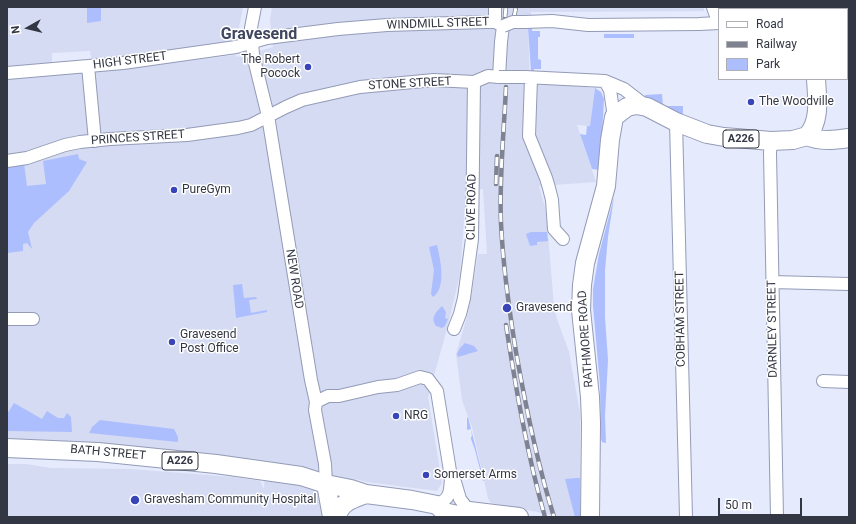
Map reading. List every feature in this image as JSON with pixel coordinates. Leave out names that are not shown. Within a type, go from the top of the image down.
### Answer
[{"type":"main road","points":[[816,80],[817,112],[815,124],[812,131],[807,136],[814,139],[830,140],[849,138]]},
{"type":"main road","name":"A226","points":[[614,117],[627,107],[636,105],[647,107],[676,122],[706,134],[771,141],[793,140],[807,136]]},
{"type":"main road","points":[[817,112],[821,123],[826,129],[849,138]]},
{"type":"main road","name":"RATHMORE ROAD","points":[[590,517],[590,416],[581,310],[582,285],[585,263],[606,186],[610,140],[614,117]]},
{"type":"main road","name":"BATH STREET","points":[[7,448],[70,450],[216,464],[301,476],[326,484]]},
{"type":"main road","name":"A226","points":[[326,484],[351,489],[366,494],[437,505],[444,512],[453,514],[460,515],[469,512],[519,517]]},
{"type":"main road","name":"NEW ROAD","points":[[326,484],[332,517]]},
{"type":"main road","points":[[336,517],[347,502],[366,494]]},
{"type":"street","name":"NEW ROAD","points":[[255,7],[251,28],[251,42],[268,116],[311,380],[316,402],[315,410],[325,464],[326,484]]},
{"type":"street","points":[[495,7],[495,23],[501,42],[499,77]]},
{"type":"street","name":"WINDMILL STREET","points":[[251,42],[290,35],[359,27],[552,21],[582,25],[718,23]]},
{"type":"street","name":"HIGH STREET","points":[[7,73],[123,63],[236,47],[251,42]]},
{"type":"street","points":[[88,66],[95,140]]},
{"type":"street","name":"STONE STREET","points":[[268,116],[304,100],[375,84],[434,80],[474,82],[488,76],[605,81]]},
{"type":"street","points":[[528,78],[529,136],[549,188],[552,200],[554,229],[563,239]]},
{"type":"street","points":[[605,81],[624,89],[647,107]]},
{"type":"street","name":"RATHMORE ROAD","points":[[605,81],[610,90],[614,117]]},
{"type":"street","name":"CLIVE ROAD","points":[[454,329],[464,298],[472,239],[474,82]]},
{"type":"street","name":"PRINCES STREET","points":[[7,160],[27,158],[66,145],[95,140],[218,132],[251,125],[268,116]]},
{"type":"street","name":"COBHAM STREET","points":[[676,122],[686,517]]},
{"type":"street","name":"DARNLEY STREET","points":[[771,141],[772,282],[777,517]]},
{"type":"street","points":[[772,282],[849,284]]},
{"type":"street","points":[[7,319],[33,319]]},
{"type":"street","points":[[316,402],[328,396],[339,396],[378,387],[397,385],[420,377],[428,379],[437,391],[451,478],[448,496],[437,505]]},
{"type":"street","points":[[823,381],[849,382]]},
{"type":"street","points":[[451,478],[455,482],[460,499],[469,512]]},
{"type":"shaded area","points":[[7,7],[243,7],[237,38],[231,44],[93,59],[90,51],[52,53],[52,64],[7,66]]},
{"type":"shaded area","points":[[272,7],[704,7],[704,11],[531,12],[532,28],[528,28],[530,82],[595,88],[590,126],[577,125],[596,182],[539,186],[546,211],[554,306],[569,352],[580,413],[580,517],[563,517],[491,503],[488,498],[472,427],[462,400],[456,354],[467,317],[478,254],[487,254],[483,189],[466,191],[460,274],[447,329],[428,397],[442,483],[437,491],[367,482],[355,479],[354,504],[346,517],[7,517],[7,464],[26,464],[51,468],[131,469],[233,477],[260,481],[264,489],[265,474],[119,463],[7,458],[7,79],[122,69],[235,55],[238,57],[273,47],[270,20]]},
{"type":"green space","points":[[87,7],[101,7],[101,21],[87,23]]},
{"type":"green space","points":[[528,28],[532,28],[532,31],[540,31],[540,37],[538,37],[538,59],[541,60],[541,69],[534,69],[534,71],[531,71]]},
{"type":"green space","points":[[604,34],[634,34],[634,38],[604,38]]},
{"type":"green space","points":[[595,88],[601,92],[604,99],[600,170],[592,169],[580,134],[586,135],[587,126],[590,126]]},
{"type":"green space","points":[[662,94],[663,106],[683,106],[683,116],[648,99],[645,97],[645,95]]},
{"type":"green space","points":[[78,154],[79,159],[87,162],[69,191],[34,223],[28,232],[32,249],[27,243],[23,244],[23,251],[7,253],[7,165],[24,163],[27,186],[46,184],[43,161]]},
{"type":"green space","points":[[614,197],[605,270],[605,317],[608,360],[605,416],[606,443],[602,442],[601,439],[600,385],[593,306],[593,289],[599,254]]},
{"type":"green space","points":[[531,232],[547,232],[548,241],[537,242],[537,245],[530,246],[526,234]]},
{"type":"green space","points":[[437,245],[441,265],[441,280],[440,287],[433,297],[431,294],[434,270],[429,247]]},
{"type":"green space","points":[[242,284],[244,298],[256,297],[257,299],[249,300],[251,313],[267,310],[267,312],[236,318],[233,285]]},
{"type":"green space","points":[[442,306],[446,312],[445,318],[448,319],[445,326],[442,328],[436,326],[434,323],[434,318]]},
{"type":"green space","points":[[465,343],[474,346],[478,351],[458,357],[457,354],[460,348]]},
{"type":"green space","points":[[14,403],[42,419],[47,411],[58,418],[64,418],[67,413],[71,417],[72,432],[7,431],[7,414]]},
{"type":"green space","points":[[468,417],[471,429],[467,430],[467,418]]},
{"type":"green space","points":[[100,420],[174,429],[178,437],[178,442],[89,433],[92,427]]},
{"type":"green space","points":[[471,429],[484,481],[471,439]]},
{"type":"green space","points":[[580,478],[580,517],[575,517],[565,479]]},
{"type":"railway","points":[[505,17],[506,7]]},
{"type":"railway","points":[[514,17],[516,7]]},
{"type":"railway","points":[[506,87],[501,190],[501,223],[505,272],[513,336],[532,435],[554,517]]},
{"type":"railway","points":[[496,184],[497,156]]},
{"type":"railway","points":[[506,325],[527,445],[545,517]]},
{"type":"place","name":"The Robert Pocock","points":[[308,67]]},
{"type":"place","name":"The Woodville","points":[[751,102]]},
{"type":"place","name":"PureGym","points":[[174,190]]},
{"type":"place","name":"Gravesend","points":[[507,308]]},
{"type":"place","name":"Gravesend Post Office","points":[[172,342]]},
{"type":"place","name":"NRG","points":[[396,416]]},
{"type":"place","name":"Somerset Arms","points":[[426,475]]},
{"type":"place","name":"Gravesham Community Hospital","points":[[135,500]]},
{"type":"district","name":"Gravesend","points":[[259,35]]}]
